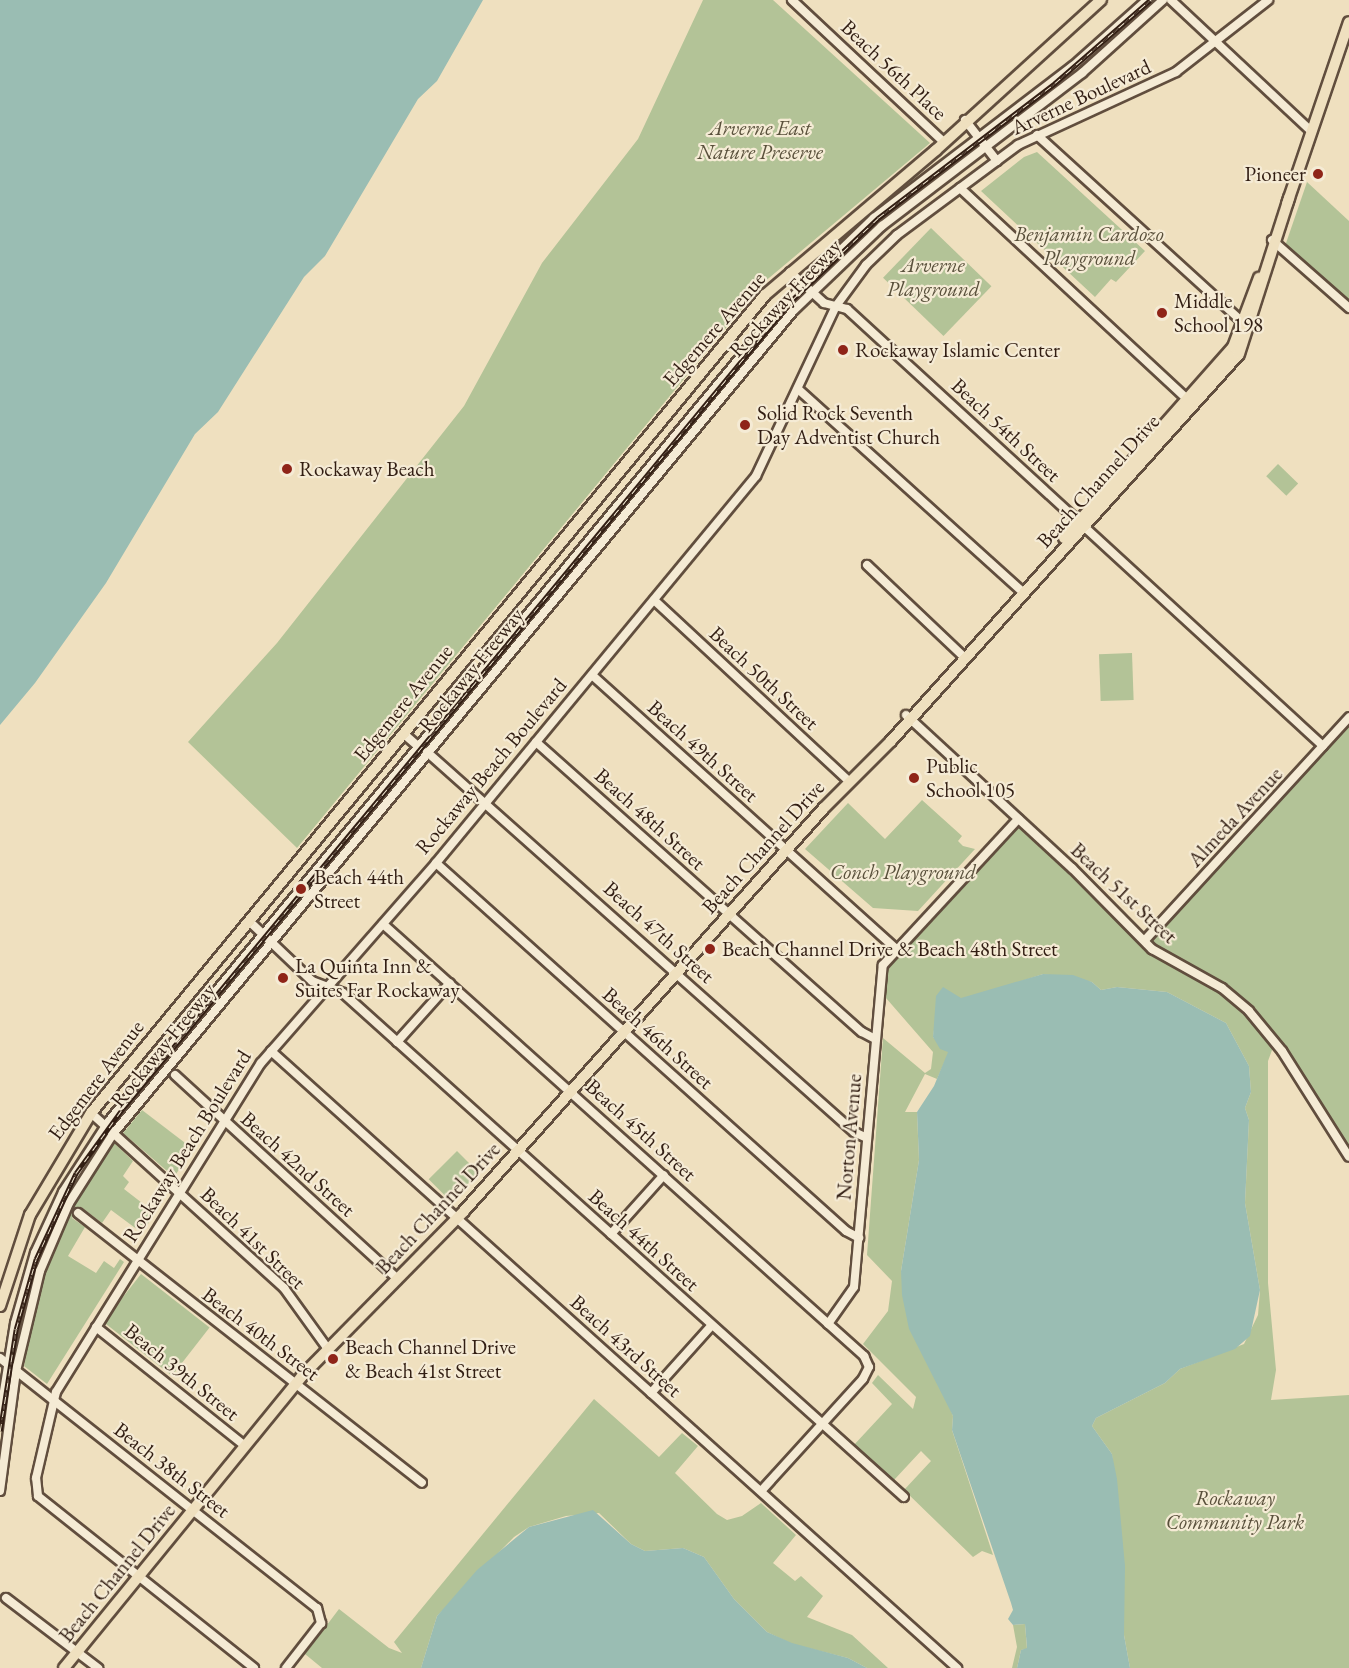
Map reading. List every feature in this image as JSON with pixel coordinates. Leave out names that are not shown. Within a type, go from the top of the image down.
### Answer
[{"type":"main road","points":[[944,142],[965,120],[1101,0]]},
{"type":"main road","name":"Beach Channel Drive","points":[[64,1668],[295,1384],[458,1218],[676,972],[1190,402],[1239,354],[1349,22]]},
{"type":"main road","name":"Edgemere Avenue","points":[[0,1306],[33,1209],[91,1113],[765,295],[944,142]]},
{"type":"street","name":"Beach 56th Place","points":[[792,0],[944,142]]},
{"type":"street","name":"Rockaway Freeway","points":[[0,1416],[19,1305],[43,1234],[70,1179],[105,1127],[742,352],[804,284],[868,224],[1073,66],[1147,0]]},
{"type":"street","name":"Rockaway Freeway","points":[[0,1491],[16,1371],[33,1296],[51,1243],[79,1186],[113,1134],[739,373],[812,291],[882,226],[1087,69],[1163,0]]},
{"type":"street","points":[[1171,0],[1311,132]]},
{"type":"street","name":"Arverne Boulevard","points":[[836,306],[878,252],[997,160],[1037,135],[1176,72],[1268,0]]},
{"type":"street","points":[[965,120],[997,160]]},
{"type":"street","points":[[1037,135],[1247,325]]},
{"type":"street","points":[[960,188],[1190,402]]},
{"type":"street","points":[[1275,242],[1349,308]]},
{"type":"street","name":"Beach 54th Street","points":[[790,272],[824,303],[847,309],[1323,746]]},
{"type":"street","name":"Rockaway Beach Boulevard","points":[[139,1577],[36,1494],[52,1399],[179,1193],[271,1051],[436,863],[759,472],[836,306]]},
{"type":"street","points":[[798,389],[1021,591]]},
{"type":"street","points":[[867,565],[963,656]]},
{"type":"street","name":"Beach 50th Street","points":[[654,600],[849,781]]},
{"type":"street","name":"Beach 49th Street","points":[[592,675],[897,949]]},
{"type":"street","name":"Beach 51st Street","points":[[908,717],[1018,819],[1155,952],[1229,993],[1258,1021],[1282,1051],[1349,1157]]},
{"type":"street","name":"Almeda Avenue","points":[[1145,940],[1349,717]]},
{"type":"street","points":[[404,734],[418,746]]},
{"type":"street","name":"Beach 48th Street","points":[[536,742],[862,1032],[875,1039]]},
{"type":"street","name":"Beach 47th Street","points":[[427,752],[486,802],[854,1132],[867,1138]]},
{"type":"street","name":"Norton Avenue","points":[[828,1324],[853,1294],[881,972],[897,949],[1018,819]]},
{"type":"street","name":"Beach 46th Street","points":[[436,863],[846,1231],[859,1238]]},
{"type":"street","name":"Beach 44th Street","points":[[249,921],[312,981],[343,993],[904,1497]]},
{"type":"street","name":"Beach 45th Street","points":[[383,924],[862,1353],[869,1367],[822,1424]]},
{"type":"street","points":[[397,1042],[450,983]]},
{"type":"street","name":"Beach 43rd Street","points":[[271,1051],[957,1668]]},
{"type":"street","name":"Beach 42nd Street","points":[[175,1075],[398,1278]]},
{"type":"street","name":"Beach 41st Street","points":[[91,1113],[284,1288],[328,1349]]},
{"type":"street","points":[[611,1234],[663,1175]]},
{"type":"street","name":"Beach 40th Street","points":[[78,1213],[422,1483]]},
{"type":"street","points":[[651,1393],[712,1325]]},
{"type":"street","name":"Beach 39th Street","points":[[96,1327],[245,1446]]},
{"type":"street","name":"Beach 38th Street","points":[[0,1358],[320,1613],[319,1626],[286,1668]]},
{"type":"street","points":[[761,1491],[822,1424]]},
{"type":"street","points":[[139,1577],[254,1668]]},
{"type":"street","points":[[6,1598],[98,1668]]},
{"type":"green space","name":"Arverne East Nature Preserve","points":[[703,0],[773,0],[930,143],[763,283],[297,848],[188,742],[277,643],[464,406],[542,263],[638,139]]},
{"type":"green space","name":"Benjamin Cardozo Playground","points":[[1037,152],[1145,251],[1116,282],[1111,279],[1095,297],[981,191],[1024,157]]},
{"type":"green space","points":[[1307,182],[1349,221],[1349,308],[1284,249]]},
{"type":"green space","name":"Arverne Playground","points":[[931,228],[991,286],[943,336],[883,278]]},
{"type":"green space","points":[[1278,464],[1298,483],[1286,496],[1266,476]]},
{"type":"green space","points":[[1132,653],[1134,700],[1101,701],[1099,654]]},
{"type":"green space","name":"Rockaway Community Park","points":[[1349,717],[1349,1157],[1275,1042],[1268,1061],[1268,1283],[1276,1370],[1271,1400],[1349,1395],[1349,1668],[1130,1668],[1124,1635],[1112,1454],[1092,1426],[1096,1418],[1165,1383],[1180,1369],[1244,1344],[1258,1315],[1260,1290],[1245,1203],[1249,1120],[1245,1108],[1251,1092],[1249,1066],[1226,1023],[1167,992],[1117,987],[1101,990],[1092,982],[1043,974],[937,1009],[933,1037],[949,1052],[937,1079],[925,1074],[905,1112],[917,1112],[919,1160],[901,1271],[953,1416],[952,1430],[993,1555],[982,1551],[973,1557],[904,1490],[931,1461],[921,1451],[894,1480],[853,1446],[892,1404],[872,1383],[878,1375],[913,1409],[916,1397],[863,1344],[888,1311],[892,1281],[867,1255],[883,1038],[925,1073],[931,1069],[933,1052],[879,990],[881,972],[1018,819],[1145,940]]},
{"type":"green space","name":"Conch Playground","points":[[922,800],[962,836],[958,841],[963,846],[975,849],[918,911],[873,908],[805,849],[848,803],[885,839]]},
{"type":"green space","points":[[142,1110],[193,1149],[174,1177],[123,1133]]},
{"type":"green space","points":[[113,1142],[133,1161],[123,1176],[129,1182],[124,1189],[155,1213],[142,1233],[111,1210],[102,1223],[81,1207],[72,1218],[85,1227],[68,1256],[96,1273],[104,1261],[114,1268],[120,1259],[124,1262],[47,1384],[24,1366],[36,1298],[54,1247],[77,1200]]},
{"type":"green space","points":[[457,1151],[479,1173],[451,1201],[429,1179]]},
{"type":"green space","points":[[141,1274],[210,1328],[172,1376],[103,1322]]},
{"type":"green space","points":[[594,1399],[659,1457],[682,1433],[698,1446],[675,1473],[717,1514],[727,1520],[742,1516],[761,1503],[796,1535],[773,1563],[795,1581],[801,1576],[823,1596],[807,1617],[852,1635],[888,1668],[867,1668],[848,1658],[792,1644],[767,1632],[734,1599],[704,1557],[683,1548],[645,1551],[631,1544],[599,1513],[566,1516],[529,1527],[514,1537],[437,1616],[421,1668],[322,1668],[305,1654],[339,1609],[389,1648],[402,1653],[394,1642]]},
{"type":"green space","points":[[1025,1624],[1027,1649],[1021,1650],[1017,1668],[1012,1668],[1017,1647],[1013,1625]]},
{"type":"water","points":[[0,0],[483,0],[437,81],[418,99],[325,256],[304,277],[218,412],[195,434],[106,583],[35,683],[0,725]]},
{"type":"water","points":[[1043,974],[1073,975],[1092,982],[1101,990],[1117,987],[1167,992],[1226,1023],[1249,1066],[1251,1092],[1245,1108],[1249,1120],[1245,1203],[1260,1290],[1250,1336],[1235,1349],[1180,1369],[1165,1383],[1096,1418],[1092,1426],[1112,1454],[1117,1479],[1125,1566],[1124,1635],[1130,1668],[1017,1668],[1021,1650],[1027,1648],[1025,1624],[1013,1625],[1008,1619],[1013,1610],[952,1430],[953,1416],[909,1329],[902,1295],[901,1271],[919,1160],[917,1112],[934,1086],[948,1052],[940,1049],[933,1037],[936,996],[943,987],[961,998]]},
{"type":"water","points":[[593,1510],[631,1544],[645,1551],[683,1548],[704,1557],[734,1599],[767,1632],[792,1643],[848,1658],[867,1668],[421,1668],[437,1616],[477,1570],[529,1527]]},
{"type":"railway","points":[[0,1431],[16,1329],[36,1259],[76,1173],[123,1108],[792,300],[878,218],[1055,83],[1150,0]]},
{"type":"place","name":"Pioneer","points":[[1318,174]]},
{"type":"place","name":"Middle School 198","points":[[1162,313]]},
{"type":"place","name":"Rockaway Islamic Center","points":[[843,350]]},
{"type":"place","name":"Solid Rock Seventh Day Adventist Church","points":[[745,425]]},
{"type":"place","name":"Rockaway Beach","points":[[287,469]]},
{"type":"place","name":"Public School 105","points":[[914,778]]},
{"type":"place","name":"Beach 44th Street","points":[[301,889]]},
{"type":"place","name":"Beach Channel Drive & Beach 48th Street","points":[[710,949]]},
{"type":"place","name":"La Quinta Inn & Suites Far Rockaway","points":[[283,978]]},
{"type":"place","name":"Beach Channel Drive & Beach 41st Street","points":[[333,1359]]}]
